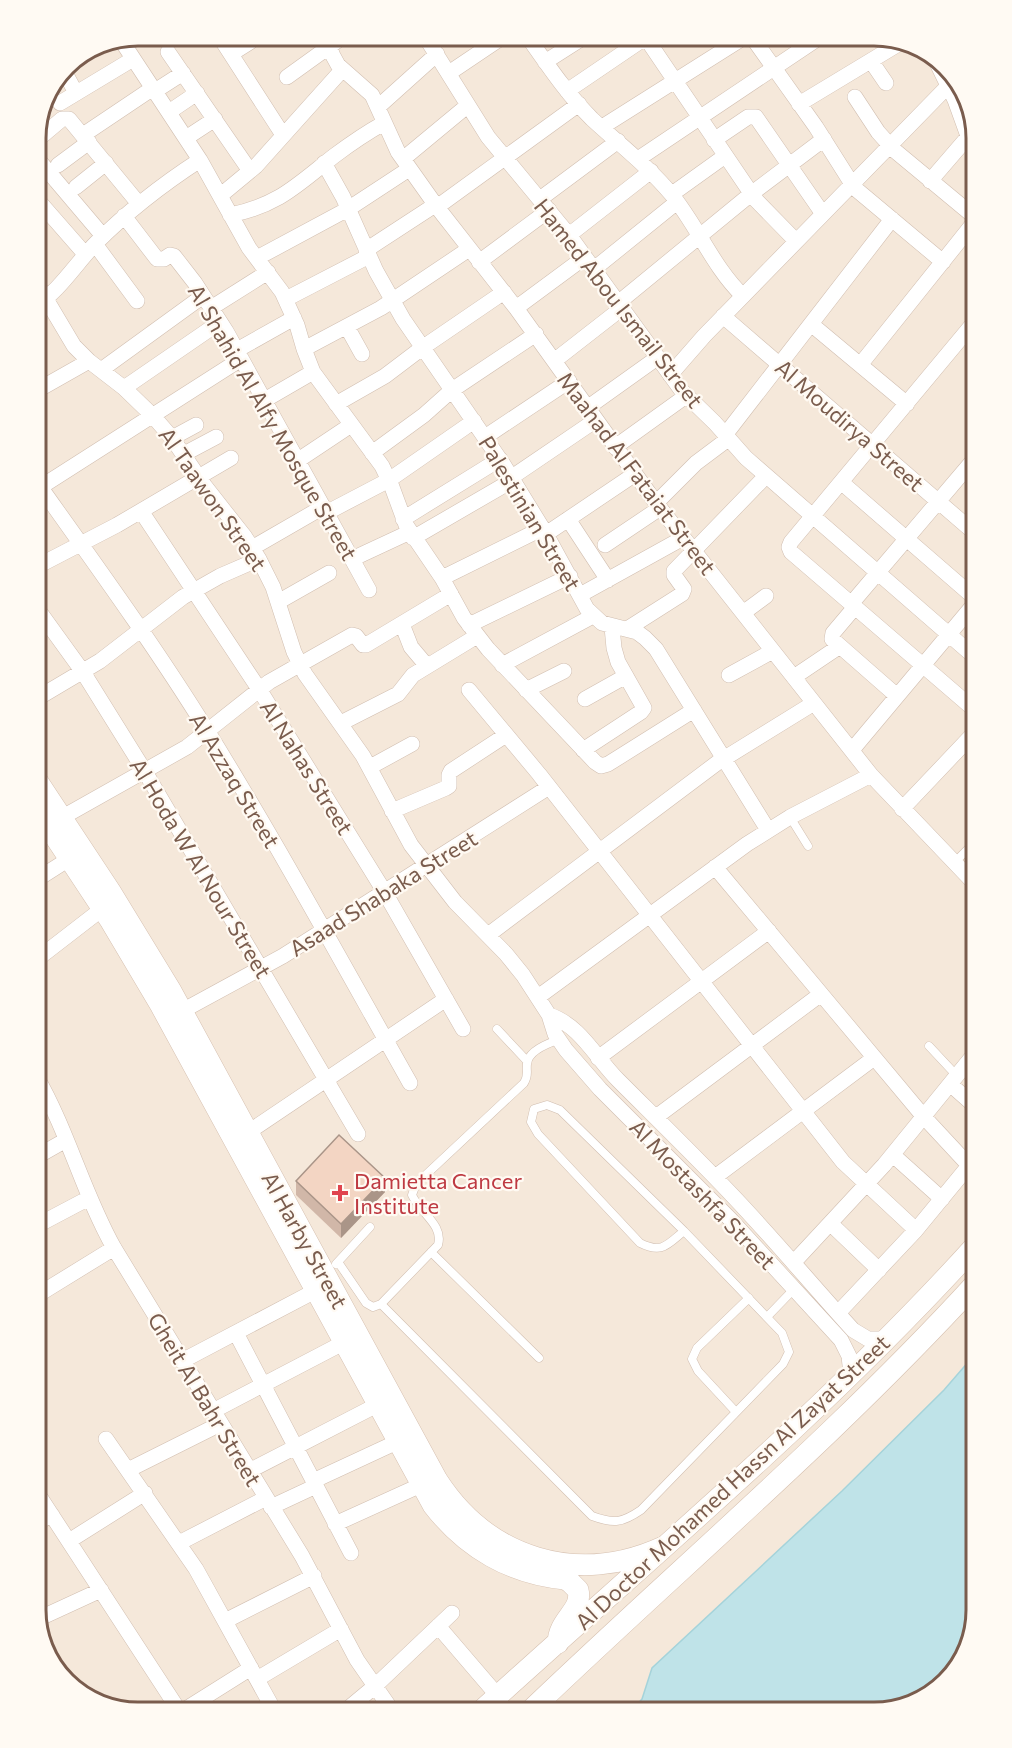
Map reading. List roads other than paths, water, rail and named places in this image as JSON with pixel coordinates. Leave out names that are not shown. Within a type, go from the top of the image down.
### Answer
[{"type":"street","points":[[286,77],[329,46]]},
{"type":"street","name":"Maahad Al Fataiat Street","points":[[332,46],[335,60],[342,70],[367,90],[378,107],[406,164],[536,334],[658,506],[871,775],[966,875]]},
{"type":"street","name":"Hamed Abou Ismail Street","points":[[433,46],[467,106],[505,158],[569,235],[686,396],[736,449],[966,649]]},
{"type":"street","points":[[448,73],[488,46]]},
{"type":"street","points":[[127,47],[200,160],[256,258],[286,299],[313,372],[372,453],[389,480],[409,529],[473,630],[502,665],[598,765],[605,766],[694,710]]},
{"type":"street","points":[[534,47],[579,104],[602,128],[651,171],[674,198],[700,235],[719,268],[743,296]]},
{"type":"street","points":[[545,62],[569,47]]},
{"type":"street","points":[[567,90],[633,47]]},
{"type":"street","points":[[652,47],[751,194],[796,241]]},
{"type":"street","points":[[602,128],[729,47]]},
{"type":"street","points":[[758,47],[824,139],[852,185],[943,262]]},
{"type":"street","points":[[638,159],[805,47]]},
{"type":"street","points":[[227,48],[283,135]]},
{"type":"street","points":[[799,104],[892,48]]},
{"type":"street","points":[[168,52],[250,171]]},
{"type":"street","points":[[378,107],[438,54]]},
{"type":"street","points":[[60,103],[133,59]]},
{"type":"street","points":[[871,61],[886,83]]},
{"type":"street","points":[[221,195],[250,171],[342,70]]},
{"type":"street","points":[[58,165],[86,139],[154,90],[183,73]]},
{"type":"street","points":[[68,79],[76,93]]},
{"type":"street","points":[[670,375],[723,316],[949,86],[963,115]]},
{"type":"street","points":[[169,112],[197,93]]},
{"type":"street","points":[[855,97],[890,146],[966,211]]},
{"type":"street","points":[[286,299],[367,253],[579,104]]},
{"type":"street","points":[[256,258],[348,209],[406,164],[467,106]]},
{"type":"street","points":[[714,140],[753,116],[823,214]]},
{"type":"street","points":[[47,131],[60,120],[66,118],[71,120],[138,204]]},
{"type":"street","points":[[186,138],[215,119]]},
{"type":"street","points":[[230,215],[255,209],[279,199],[357,139],[384,123]]},
{"type":"street","points":[[554,361],[700,235],[824,139]]},
{"type":"street","points":[[930,181],[966,139]]},
{"type":"street","points":[[479,262],[618,141]]},
{"type":"street","points":[[516,308],[590,263],[725,156]]},
{"type":"street","points":[[47,297],[124,216],[200,160]]},
{"type":"street","points":[[76,187],[106,163]]},
{"type":"street","name":"Palestinian Street","points":[[324,164],[392,301],[500,459],[593,616],[602,623],[641,635],[653,645],[768,830]]},
{"type":"street","points":[[569,235],[651,171]]},
{"type":"street","points":[[47,173],[94,245],[137,301]]},
{"type":"street","points":[[47,211],[94,245]]},
{"type":"street","name":"Al Shahid Al Alfy Mosque Street","points":[[124,216],[157,259],[174,256],[212,309],[369,590]]},
{"type":"street","points":[[605,545],[658,506],[696,463],[726,437],[779,364],[892,219]]},
{"type":"street","points":[[860,365],[966,232]]},
{"type":"street","points":[[304,349],[392,301],[469,249]]},
{"type":"street","points":[[47,386],[212,309],[268,272]]},
{"type":"street","points":[[336,405],[385,376],[504,292]]},
{"type":"street","name":"Al Taawon Street","points":[[47,309],[68,338],[95,365],[124,388],[172,438],[255,554],[278,602],[299,663],[311,684],[341,723],[370,767],[411,845],[426,865]]},
{"type":"street","points":[[124,388],[212,309]]},
{"type":"street","name":"Al Moudirya Street","points":[[723,316],[966,525]]},
{"type":"street","points":[[47,484],[153,416],[294,318]]},
{"type":"street","points":[[811,324],[907,404]]},
{"type":"street","points":[[347,327],[362,354]]},
{"type":"street","points":[[372,453],[424,415],[452,390],[536,334]]},
{"type":"street","points":[[966,335],[791,542],[789,550],[966,702]]},
{"type":"street","points":[[352,559],[512,478],[657,358]]},
{"type":"street","points":[[263,401],[313,372]]},
{"type":"street","points":[[485,437],[568,381]]},
{"type":"street","points":[[615,447],[686,396]]},
{"type":"street","points":[[47,693],[117,649],[166,608],[194,590],[226,573],[325,510],[389,480],[474,421]]},
{"type":"street","points":[[172,438],[196,425]]},
{"type":"street","points":[[297,461],[351,425]]},
{"type":"street","points":[[184,454],[216,437]]},
{"type":"street","points":[[47,562],[141,511],[231,458]]},
{"type":"street","points":[[409,529],[500,459]]},
{"type":"street","points":[[897,696],[833,640],[832,634],[878,573],[966,469]]},
{"type":"street","points":[[442,578],[568,519],[635,474]]},
{"type":"street","points":[[583,750],[643,710],[644,705],[626,676],[614,648],[620,628],[682,594],[683,588],[674,573],[766,476]]},
{"type":"street","points":[[841,482],[966,591]]},
{"type":"street","name":"Al Azzaq Street","points":[[47,499],[140,629],[207,732],[324,930],[410,1083]]},
{"type":"street","name":"Al Nahas Street","points":[[141,511],[259,689],[384,891],[463,1029]]},
{"type":"street","points":[[568,519],[608,580]]},
{"type":"street","points":[[580,595],[683,538]]},
{"type":"street","points":[[278,602],[329,573]]},
{"type":"street","points":[[341,723],[398,694],[413,675],[473,630],[570,576]]},
{"type":"street","points":[[62,818],[176,754],[259,689],[299,663],[352,635],[366,645],[451,594]]},
{"type":"street","points":[[743,613],[766,596]]},
{"type":"street","points":[[852,750],[966,612]]},
{"type":"street","points":[[502,665],[593,616]]},
{"type":"street","name":"Al Hoda W Al Nour Street","points":[[47,622],[83,672],[144,770],[358,1134]]},
{"type":"street","points":[[402,624],[411,646],[427,666]]},
{"type":"street","points":[[794,677],[840,646]]},
{"type":"street","points":[[729,675],[773,651]]},
{"type":"street","points":[[526,690],[564,670]]},
{"type":"street","points":[[585,699],[626,676]]},
{"type":"street","points":[[468,690],[549,787],[846,1166],[916,1230]]},
{"type":"street","points":[[488,936],[724,759],[814,703]]},
{"type":"street","points":[[392,811],[449,786],[451,771],[506,735]]},
{"type":"street","points":[[902,809],[966,742]]},
{"type":"street","points":[[370,767],[411,744]]},
{"type":"street","points":[[538,997],[768,830],[871,775]]},
{"type":"street","name":"Asaad Shabaka Street","points":[[182,1011],[261,969],[549,787]]},
{"type":"street","name":"Al Harby Street","points":[[47,803],[62,818],[119,905],[182,1011],[436,1480],[493,1558],[537,1575],[565,1579],[578,1590],[577,1606],[561,1627],[558,1643]]},
{"type":"street","name":"Al Harby Street","points":[[47,812],[69,860],[102,909],[326,1276],[343,1343],[421,1485],[440,1514],[455,1531],[552,1562],[577,1565],[615,1563],[639,1557],[663,1547]]},
{"type":"street","points":[[46,874],[69,860]]},
{"type":"street","name":"Al Mostashfa Street","points":[[426,865],[455,902],[506,954],[549,1015],[558,1040],[600,1089],[708,1196],[844,1345],[851,1362],[851,1374]]},
{"type":"street","points":[[715,867],[924,1117],[966,1157]]},
{"type":"street","points":[[46,952],[102,909]]},
{"type":"street","points":[[598,1058],[769,931]]},
{"type":"street","points":[[656,1117],[821,994]]},
{"type":"street","points":[[247,1133],[446,999]]},
{"type":"street","name":"Al Mostashfa Street","points":[[549,1015],[572,1028],[598,1058],[715,1177],[858,1334],[874,1340],[886,1340]]},
{"type":"street","points":[[715,1177],[874,1058]]},
{"type":"street","points":[[794,1262],[893,1155],[966,1064]]},
{"type":"street","points":[[953,1080],[966,1095]]},
{"type":"street","name":"Gheit Al Bahr Street","points":[[46,1095],[89,1198],[114,1248],[314,1576],[341,1629],[374,1687],[385,1701]]},
{"type":"street","points":[[46,1151],[66,1140]]},
{"type":"street","points":[[893,1155],[942,1199]]},
{"type":"street","points":[[838,1313],[966,1174]]},
{"type":"street","points":[[46,1221],[89,1198]]},
{"type":"street","points":[[831,1224],[879,1270]]},
{"type":"street","points":[[46,1290],[114,1248]]},
{"type":"street","name":"Al Doctor Mohamed Hassn Al Zayat Street","points":[[492,1701],[798,1426],[886,1340],[966,1256]]},
{"type":"street","points":[[182,1361],[236,1333],[326,1276]]},
{"type":"street","points":[[794,1289],[806,1277]]},
{"type":"street","name":"Al Doctor Mohamed Hassn Al Zayat Street","points":[[540,1702],[838,1424],[920,1344],[966,1294]]},
{"type":"street","points":[[236,1333],[351,1553]]},
{"type":"street","points":[[128,1470],[216,1418],[263,1385],[343,1343]]},
{"type":"street","points":[[249,1471],[377,1405]]},
{"type":"street","points":[[106,1439],[180,1543],[269,1701]]},
{"type":"street","points":[[180,1543],[315,1483],[397,1442]]},
{"type":"street","points":[[335,1524],[421,1485]]},
{"type":"street","points":[[69,1541],[145,1493]]},
{"type":"street","points":[[46,1506],[174,1701]]},
{"type":"street","points":[[46,1518],[52,1515]]},
{"type":"street","points":[[225,1622],[314,1576]]},
{"type":"street","points":[[46,1614],[100,1590]]},
{"type":"street","points":[[357,1701],[452,1613]]},
{"type":"street","points":[[438,1626],[498,1696]]},
{"type":"street","points":[[202,1701],[341,1629]]},
{"type":"lane","points":[[790,818],[808,846]]},
{"type":"lane","points":[[954,863],[966,851]]},
{"type":"lane","points":[[497,1029],[527,1061]]},
{"type":"lane","points":[[370,1227],[326,1276],[373,1307],[381,1304],[438,1245],[440,1236],[437,1228],[411,1195],[416,1184],[524,1083],[528,1075],[527,1061],[530,1056],[558,1040]]},
{"type":"lane","points":[[928,1046],[953,1080]]},
{"type":"lane","points":[[381,1304],[592,1516],[609,1522],[626,1520],[641,1510],[783,1364],[789,1352],[782,1333],[767,1317],[684,1231],[560,1110],[547,1105],[534,1110],[531,1122],[538,1134],[640,1243],[652,1249],[665,1247],[684,1231]]},
{"type":"lane","points":[[431,1252],[539,1358]]},
{"type":"lane","points":[[767,1317],[794,1289]]},
{"type":"lane","points":[[736,1412],[698,1371],[692,1359],[697,1348],[749,1299]]},
{"type":"water","points":[[966,1365],[965,1622],[959,1645],[939,1675],[914,1692],[886,1701],[640,1702],[652,1668],[842,1491],[944,1390]]},
{"type":"place","name":"Damietta Cancer Institute","points":[[340,1193]]}]
